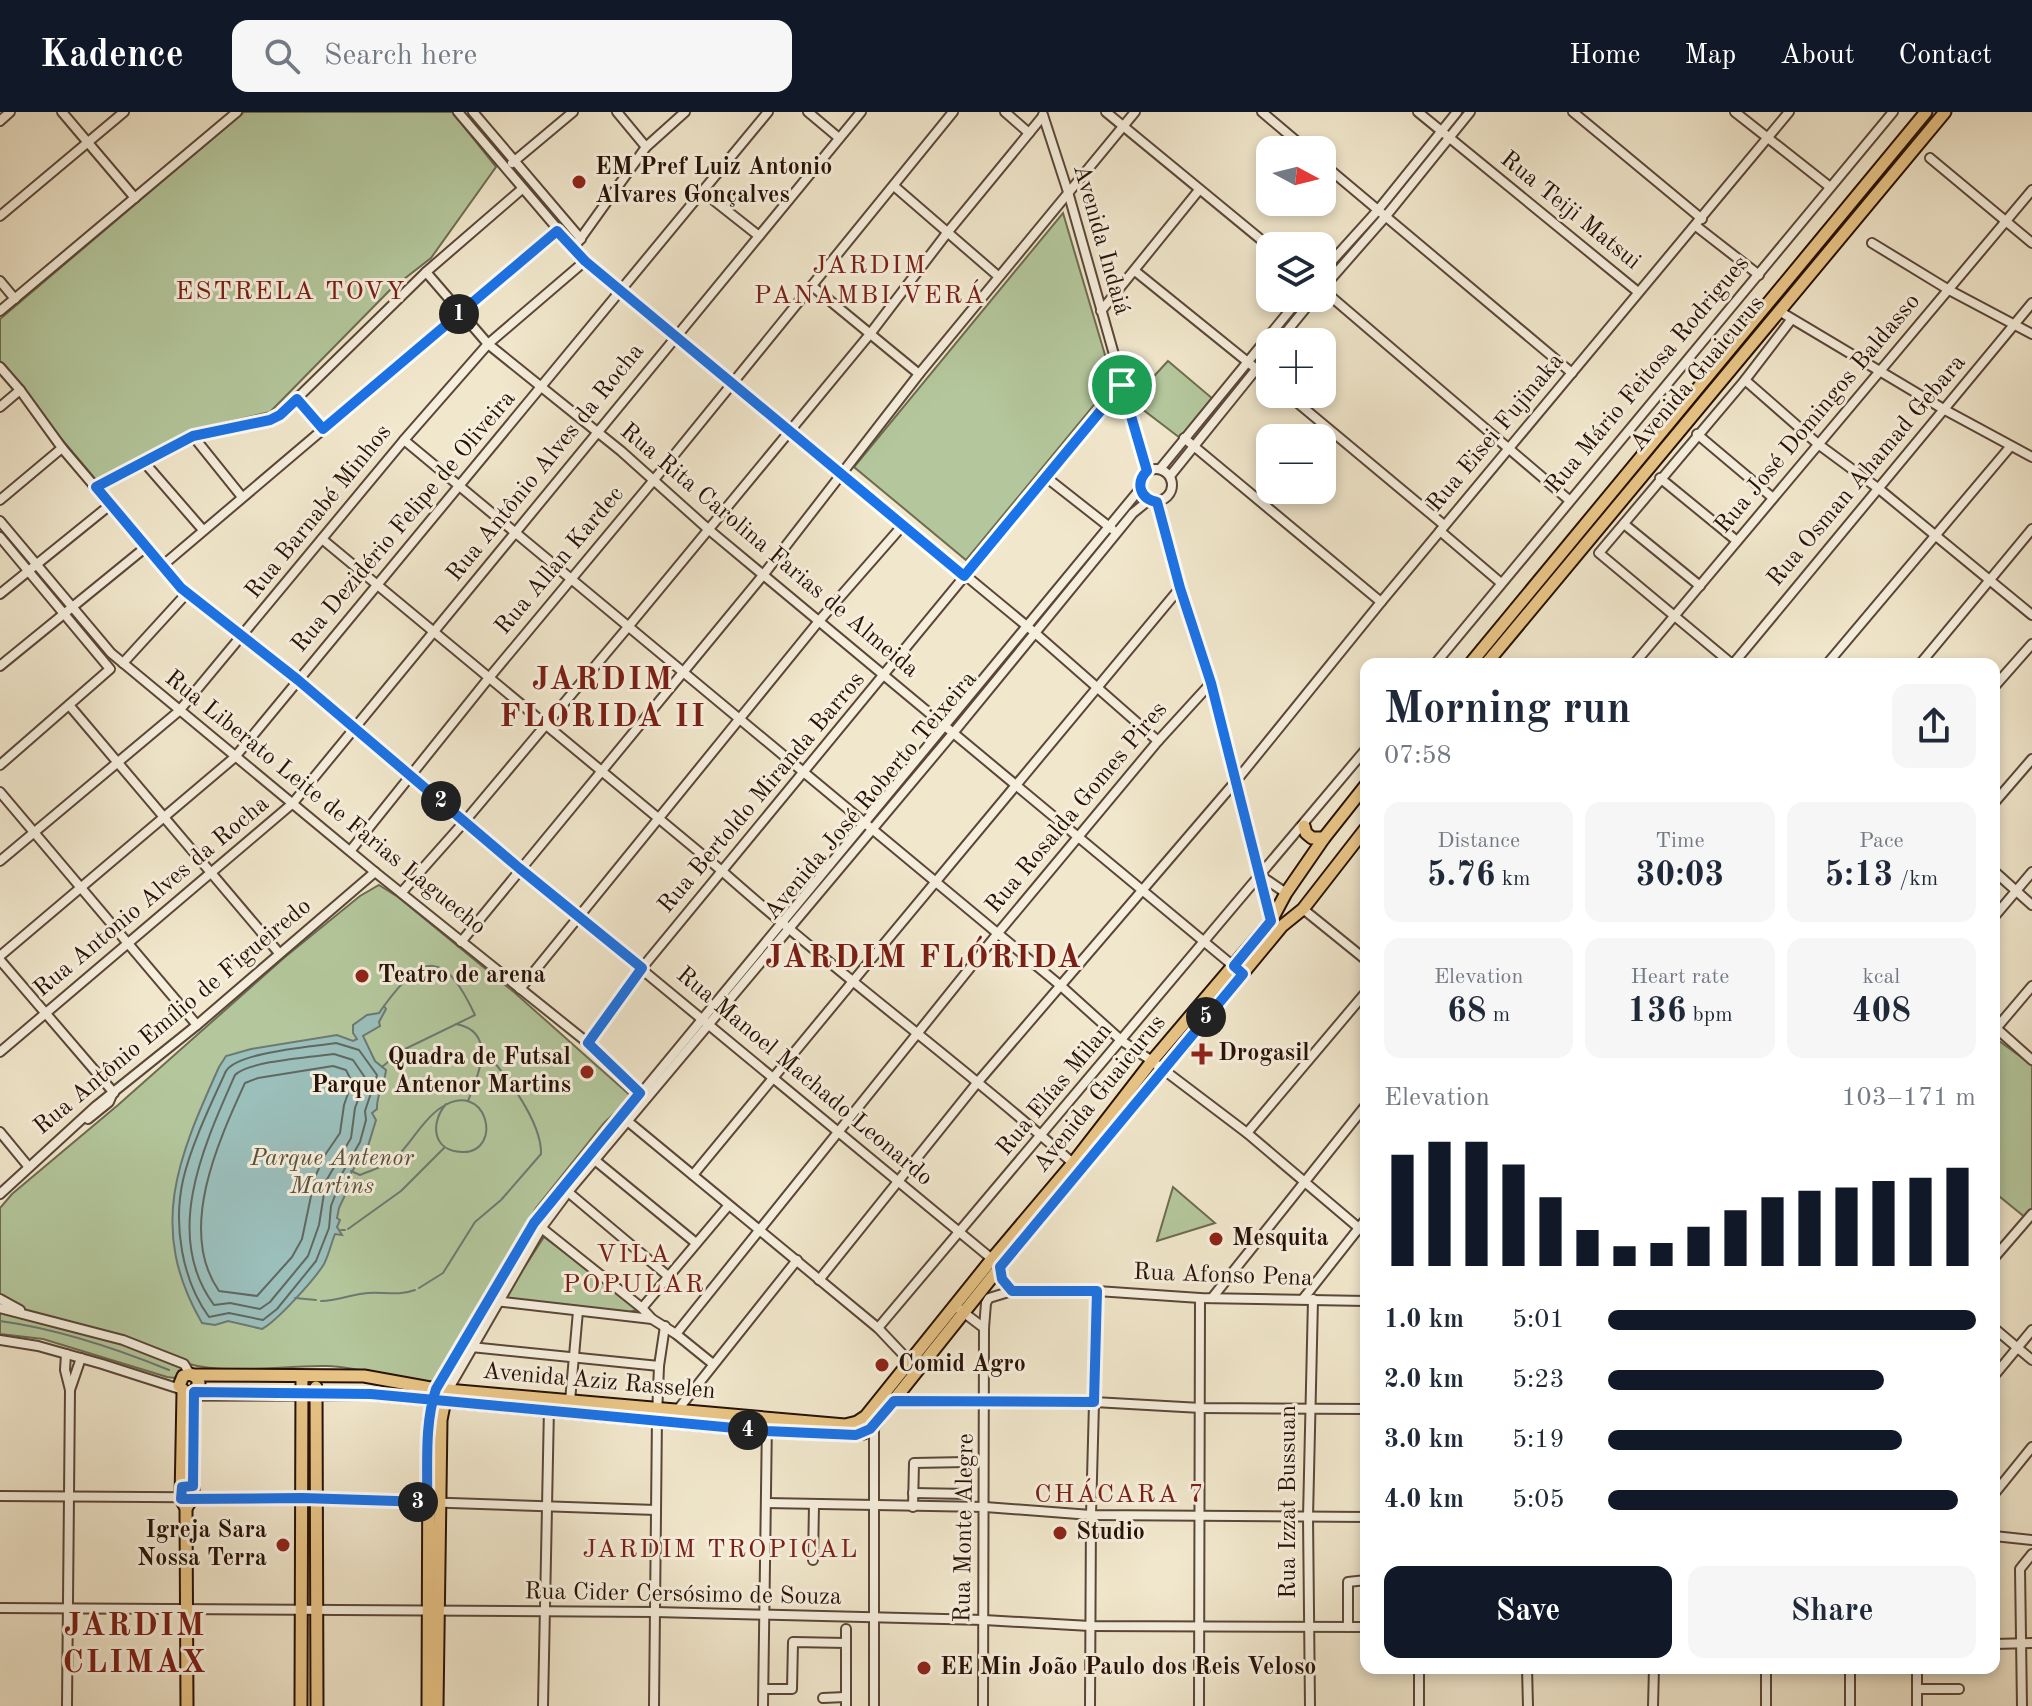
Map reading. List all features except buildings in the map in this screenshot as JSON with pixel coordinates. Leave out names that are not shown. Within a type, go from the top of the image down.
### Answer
[{"type":"main road","name":"Avenida Guaicurus","points":[[1475,658],[1926,112]]},
{"type":"main road","name":"Avenida Guaicurus","points":[[1491,658],[1945,112]]},
{"type":"main road","name":"Avenida Guaicurus","points":[[857,1422],[914,1366],[1077,1166],[1164,1070],[1239,970],[1286,893],[1345,808],[1360,792]]},
{"type":"main road","points":[[1345,808],[1360,801]]},
{"type":"main road","points":[[1304,826],[1312,838],[1324,838]]},
{"type":"main road","name":"Avenida Guaicurus","points":[[1077,1166],[1152,1061],[1282,926],[1306,912],[1360,836]]},
{"type":"main road","points":[[1286,893],[1290,902],[1306,912]]},
{"type":"main road","name":"Avenida Guaicurus","points":[[872,1427],[908,1383],[914,1366]]},
{"type":"main road","points":[[187,1706],[188,1392],[180,1378],[191,1374],[199,1383],[188,1392]]},
{"type":"main road","name":"Avenida Aziz Rasselen","points":[[191,1374],[364,1376],[440,1396]]},
{"type":"main road","points":[[301,1706],[302,1376]]},
{"type":"main road","points":[[315,1376],[317,1706]]},
{"type":"main road","name":"Avenida Aziz Rasselen","points":[[188,1392],[440,1396],[856,1435],[872,1427]]},
{"type":"main road","points":[[437,1706],[429,1420],[440,1396]]},
{"type":"main road","name":"Avenida Aziz Rasselen","points":[[549,1405],[570,1401],[660,1417],[676,1411],[766,1426],[845,1425],[857,1422]]},
{"type":"main road","points":[[428,1706],[433,1612]]},
{"type":"street","points":[[0,121],[10,112]]},
{"type":"street","points":[[62,112],[135,198]]},
{"type":"street","points":[[0,216],[124,112]]},
{"type":"street","points":[[0,311],[237,112]]},
{"type":"street","points":[[473,112],[581,239]]},
{"type":"street","points":[[506,169],[573,112]]},
{"type":"street","points":[[617,112],[646,147]]},
{"type":"street","points":[[573,249],[646,147],[685,112]]},
{"type":"street","name":"Rua Dezidério Felipe de Oliveira","points":[[0,958],[235,757],[768,112]]},
{"type":"street","points":[[808,112],[839,138]]},
{"type":"street","name":"Rua Antônio Alves da Rocha","points":[[293,803],[353,726],[861,112]]},
{"type":"street","name":"Rua Allan Kardec","points":[[351,850],[953,112]]},
{"type":"street","points":[[1005,112],[1029,133]]},
{"type":"street","points":[[1106,112],[1256,236]]},
{"type":"street","points":[[461,942],[764,574],[841,471],[1135,112]]},
{"type":"street","points":[[1262,112],[1290,136]]},
{"type":"street","name":"Rua Teiji Matsui","points":[[1418,112],[1638,292]]},
{"type":"street","points":[[1336,256],[1457,112]]},
{"type":"street","points":[[1336,273],[1470,112]]},
{"type":"street","points":[[1573,112],[1759,275]]},
{"type":"street","points":[[1735,112],[1830,187]]},
{"type":"street","name":"Rua Eisei Fujinaka","points":[[819,1280],[977,1083],[1236,781],[1442,528],[1789,112]]},
{"type":"street","name":"Rua Mário Feitosa Rodrigues","points":[[1440,658],[1893,112]]},
{"type":"street","points":[[460,113],[585,261],[1034,632],[1158,741]]},
{"type":"street","points":[[402,892],[628,627],[870,334],[1042,114]]},
{"type":"street","name":"Avenida Indaiá","points":[[1042,114],[1068,192],[1147,471]]},
{"type":"street","points":[[1930,158],[2032,243]]},
{"type":"street","points":[[1336,175],[1572,373]]},
{"type":"street","points":[[894,186],[998,276]]},
{"type":"street","points":[[96,487],[193,436],[270,420],[280,415],[426,272],[522,189]]},
{"type":"street","points":[[1101,311],[1199,190]]},
{"type":"street","name":"Rua José Domingos Baldasso","points":[[1639,658],[2032,190]]},
{"type":"street","points":[[702,191],[759,236]]},
{"type":"street","points":[[162,566],[557,231]]},
{"type":"street","points":[[1872,243],[1949,290],[2032,334]]},
{"type":"street","name":"Rua Barnabé Minhos","points":[[0,861],[179,711],[404,440],[488,344],[585,261]]},
{"type":"street","points":[[1135,271],[1256,368]]},
{"type":"street","name":"Rua Rita Carolina Farias de Almeida","points":[[426,272],[488,344],[597,431],[708,529],[1239,970]]},
{"type":"street","points":[[0,281],[15,299]]},
{"type":"street","points":[[812,286],[919,374]]},
{"type":"street","points":[[1336,301],[1569,500]]},
{"type":"street","name":"Rua Osman Ahamad Gebara","points":[[1738,658],[2032,303]]},
{"type":"street","points":[[1779,311],[1945,410],[2032,457]]},
{"type":"street","points":[[705,1022],[780,923],[1140,489],[1140,482],[1147,471],[1160,469],[1289,312]]},
{"type":"street","points":[[1289,328],[1303,312]]},
{"type":"street","points":[[1726,658],[1599,553],[1745,380],[1791,320]]},
{"type":"street","name":"Rua Manoel Machado Leonardo","points":[[0,367],[62,448],[187,593],[244,635],[519,868],[996,1263]]},
{"type":"street","name":"Avenida José Roberto Teixeira","points":[[440,1396],[472,1348],[494,1301],[538,1225],[705,1022],[789,930],[1117,533],[1153,501],[1169,495],[1173,485],[1170,476],[1256,370]]},
{"type":"street","points":[[1745,380],[1818,444],[1879,489],[2032,615]]},
{"type":"street","name":"Rua Bertoldo Miranda Barros","points":[[588,1043],[642,968],[1122,385]]},
{"type":"street","points":[[0,407],[20,390]]},
{"type":"street","points":[[297,399],[323,429]]},
{"type":"street","points":[[1303,408],[1501,583]]},
{"type":"street","points":[[1697,434],[1773,498]]},
{"type":"street","points":[[193,436],[242,497]]},
{"type":"street","points":[[1184,438],[1381,602]]},
{"type":"street","points":[[404,440],[871,831],[998,933],[1122,1041],[1247,1133],[1360,1229]]},
{"type":"street","points":[[1832,658],[2010,447]]},
{"type":"street","points":[[0,500],[62,448]]},
{"type":"street","points":[[144,462],[203,530]]},
{"type":"street","points":[[1160,469],[1170,476]]},
{"type":"street","points":[[1047,478],[1117,533]]},
{"type":"street","points":[[1660,478],[1737,541]]},
{"type":"street","points":[[1140,489],[1153,501],[1211,683],[1271,921]]},
{"type":"street","points":[[0,594],[110,505]]},
{"type":"street","name":"Rua Liberato Leite de Farias Laguecho","points":[[0,521],[111,653],[375,872],[588,1043],[643,1096]]},
{"type":"street","points":[[1624,524],[1700,586]]},
{"type":"street","points":[[520,989],[819,621],[903,525]]},
{"type":"street","points":[[1925,658],[2032,529]]},
{"type":"street","points":[[0,537],[110,669],[0,765]]},
{"type":"street","points":[[322,539],[722,871],[780,923],[918,1032],[1077,1166]]},
{"type":"street","points":[[0,666],[146,547]]},
{"type":"street","points":[[693,1175],[1015,783],[1180,588]]},
{"type":"street","points":[[123,663],[187,593]]},
{"type":"street","points":[[2000,680],[2032,644]]},
{"type":"street","name":"Rua Rosalda Gomes Pires","points":[[676,1334],[998,933],[1158,741],[1211,683]]},
{"type":"street","points":[[69,705],[279,953]]},
{"type":"street","points":[[1261,875],[1360,756]]},
{"type":"street","points":[[2000,796],[2032,759]]},
{"type":"street","points":[[0,792],[197,1025]]},
{"type":"street","name":"Rua Antonio Alves da Rocha","points":[[0,1052],[293,803]]},
{"type":"street","name":"Rua Antônio Emílio de Figueiredo","points":[[0,1194],[78,1123],[375,872]]},
{"type":"street","points":[[2000,910],[2032,872]]},
{"type":"street","points":[[1261,875],[1286,893]]},
{"type":"street","name":"Rua Elías Milan","points":[[878,1328],[1261,875]]},
{"type":"street","points":[[2000,876],[2032,905]]},
{"type":"street","points":[[1306,912],[1360,955]]},
{"type":"street","points":[[0,958],[113,1094]]},
{"type":"street","points":[[2000,1024],[2032,986]]},
{"type":"street","points":[[1247,1133],[1360,999]]},
{"type":"street","points":[[2000,1034],[2032,1060]]},
{"type":"street","points":[[1212,1298],[1360,1112]]},
{"type":"street","points":[[624,1118],[878,1328],[914,1366]]},
{"type":"street","name":"Avenida José Roberto Teixeira","points":[[538,1225],[596,1161],[624,1118]]},
{"type":"street","points":[[0,1132],[28,1166]]},
{"type":"street","points":[[596,1161],[696,1243]]},
{"type":"street","points":[[568,1192],[668,1276]]},
{"type":"street","points":[[642,1308],[728,1206]]},
{"type":"street","points":[[2000,1251],[2032,1214]]},
{"type":"street","points":[[538,1225],[652,1319],[713,1364]]},
{"type":"street","points":[[1303,1299],[1360,1233]]},
{"type":"street","points":[[676,1411],[797,1260]]},
{"type":"street","points":[[984,1328],[989,1298],[1012,1291],[1002,1279],[996,1263]]},
{"type":"street","name":"Rua Afonso Pena","points":[[1012,1291],[1360,1301]]},
{"type":"street","points":[[1090,1706],[1097,1291]]},
{"type":"street","points":[[1199,1706],[1200,1298]]},
{"type":"street","points":[[0,1299],[24,1313]]},
{"type":"street","name":"Rua Izzat Bussuan","points":[[1310,1706],[1308,1517],[1313,1299]]},
{"type":"street","points":[[494,1301],[652,1319]]},
{"type":"street","name":"Avenida José Roberto Teixeira","points":[[440,1396],[462,1345],[494,1301]]},
{"type":"street","points":[[0,1308],[123,1340],[184,1364],[191,1374]]},
{"type":"street","points":[[959,1309],[984,1328]]},
{"type":"street","points":[[570,1401],[578,1311]]},
{"type":"street","points":[[654,1706],[659,1366],[665,1326]]},
{"type":"street","name":"Rua Monte Alegre","points":[[983,1706],[984,1328]]},
{"type":"street","points":[[2000,1369],[2032,1330]]},
{"type":"street","points":[[2000,1333],[2032,1360]]},
{"type":"street","points":[[0,1340],[81,1358],[188,1392]]},
{"type":"street","points":[[462,1345],[659,1366]]},
{"type":"street","points":[[66,1354],[65,1370],[70,1390],[67,1706]]},
{"type":"street","points":[[70,1390],[81,1358]]},
{"type":"street","points":[[65,1370],[78,1371]]},
{"type":"street","points":[[908,1383],[914,1397],[922,1400]]},
{"type":"street","points":[[894,1401],[986,1400],[1201,1408],[1360,1409]]},
{"type":"street","points":[[543,1706],[549,1405]]},
{"type":"street","points":[[763,1706],[766,1426]]},
{"type":"street","points":[[872,1427],[876,1507],[874,1706]]},
{"type":"street","points":[[2000,1487],[2032,1447]]},
{"type":"street","points":[[913,1507],[914,1463],[967,1462]]},
{"type":"street","points":[[913,1493],[968,1494]]},
{"type":"street","points":[[0,1496],[302,1498],[656,1510]]},
{"type":"street","points":[[766,1503],[985,1507],[1091,1515],[1360,1517]]},
{"type":"street","points":[[813,1560],[814,1505]]},
{"type":"street","points":[[2000,1537],[2032,1540]]},
{"type":"street","points":[[2022,1706],[2027,1643],[2020,1569],[2029,1557]]},
{"type":"street","points":[[1348,1627],[1348,1582],[1360,1581]]},
{"type":"street","name":"Rua Cider Cersósimo de Souza","points":[[0,1608],[655,1612],[984,1620],[1090,1626],[1360,1627]]},
{"type":"street","points":[[823,1698],[845,1701],[846,1629]]},
{"type":"street","points":[[764,1689],[792,1689],[789,1642],[846,1643]]},
{"type":"street","points":[[2000,1644],[2027,1643]]},
{"type":"street","points":[[1419,1674],[1419,1706]]},
{"type":"street","points":[[1527,1674],[1528,1706]]},
{"type":"street","points":[[1653,1706],[1654,1674]]},
{"type":"street","points":[[1766,1674],[1766,1706]]},
{"type":"street","points":[[1850,1674],[1850,1706]]},
{"type":"street","points":[[1917,1674],[1917,1706]]},
{"type":"street","points":[[1917,1689],[1959,1689]]},
{"type":"green space","points":[[244,112],[452,112],[496,167],[431,258],[390,290],[270,412],[193,430],[96,480],[17,386],[0,361],[0,319]]},
{"type":"green space","points":[[1063,213],[1113,382],[966,560],[854,467]]},
{"type":"green space","points":[[1168,361],[1213,399],[1180,438],[1142,409],[1134,419],[1130,402]]},
{"type":"green space","name":"Parque Antenor Martins","points":[[379,885],[398,897],[515,993],[632,1097],[604,1123],[536,1208],[432,1383],[340,1367],[220,1369],[185,1363],[181,1364],[184,1370],[174,1378],[43,1339],[0,1334],[0,1208],[12,1194],[285,957],[360,896]]},
{"type":"green space","points":[[2000,1042],[2032,1065],[2032,1211],[2026,1218],[2000,1197]]},
{"type":"green space","points":[[1173,1187],[1215,1223],[1157,1241]]},
{"type":"green space","points":[[544,1237],[635,1305],[636,1310],[627,1313],[503,1300]]},
{"type":"water","points":[[384,1006],[386,1009],[380,1026],[363,1036],[375,1061],[386,1070],[377,1109],[372,1113],[376,1120],[368,1146],[343,1186],[346,1193],[337,1218],[340,1220],[337,1227],[342,1235],[335,1234],[324,1264],[304,1289],[262,1329],[228,1321],[215,1325],[202,1323],[185,1288],[176,1256],[172,1224],[174,1194],[181,1163],[219,1067],[226,1056],[251,1049],[337,1035],[353,1041],[357,1039],[353,1025],[367,1015],[379,1013]]},
{"type":"waterway","points":[[382,1067],[401,1051],[475,1015],[454,979],[433,966],[411,975],[384,1006]]},
{"type":"waterway","points":[[456,1024],[469,1029],[481,1045],[480,1067],[468,1101]]},
{"type":"waterway","points":[[419,1288],[443,1273],[475,1222],[501,1200],[541,1154],[540,1141],[529,1113],[483,1050]]},
{"type":"waterway","points":[[351,1171],[360,1175],[388,1163],[432,1115],[439,1109],[456,1101],[469,1102],[479,1108],[485,1118],[483,1141],[475,1149],[462,1152],[452,1150],[440,1141],[436,1127],[441,1111],[446,1104]]},
{"type":"waterway","points":[[348,1229],[401,1191],[444,1148]]},
{"type":"waterway","points":[[321,1301],[415,1290]]},
{"type":"waterway","points":[[295,1298],[316,1300]]},
{"type":"waterway","points":[[0,1321],[86,1340],[169,1370]]},
{"type":"place","name":"EM Pref Luiz Antonio Alvares Gonçalves","points":[[579,182]]},
{"type":"place","name":"Teatro de arena","points":[[362,976]]},
{"type":"place","name":"Drogasil","points":[[1202,1054]]},
{"type":"place","name":"Quadra de Futsal Parque Antenor Martins","points":[[587,1072]]},
{"type":"place","name":"Mesquita","points":[[1216,1239]]},
{"type":"place","name":"Comid Agro","points":[[882,1365]]},
{"type":"place","name":"Studio","points":[[1060,1533]]},
{"type":"place","name":"Igreja Sara Nossa Terra","points":[[283,1545]]},
{"type":"place","name":"EE Min João Paulo dos Reis Veloso","points":[[924,1668]]},
{"type":"district","name":"JARDIM PANAMBI VERÁ","points":[[870,281]]},
{"type":"district","name":"ESTRELA TOVY","points":[[291,292]]},
{"type":"district","name":"JARDIM FLORIDA II","points":[[603,700]]},
{"type":"district","name":"JARDIM FLÓRIDA","points":[[924,959]]},
{"type":"district","name":"VILA POPULAR","points":[[634,1270]]},
{"type":"district","name":"CHÁCARA 7","points":[[1120,1495]]},
{"type":"district","name":"JARDIM TROPICAL","points":[[721,1550]]},
{"type":"district","name":"JARDIM CLIMAX","points":[[135,1646]]},
{"type":"route","points":[[1122,385],[964,576],[585,261],[557,231],[323,429],[297,399],[270,420],[193,436],[96,487],[181,588],[244,635],[642,968],[588,1043],[640,1093],[534,1223],[436,1389],[432,1401],[429,1420],[427,1502],[302,1498],[181,1499],[182,1487],[193,1486],[194,1392],[371,1394],[432,1401],[766,1431],[856,1435],[870,1429],[894,1401],[1094,1402],[1097,1291],[1012,1291],[1006,1287],[1000,1267],[1243,974],[1234,966],[1271,921],[1211,683],[1180,588],[1157,502],[1149,500],[1140,489],[1142,476],[1147,471],[1122,385]]}]
